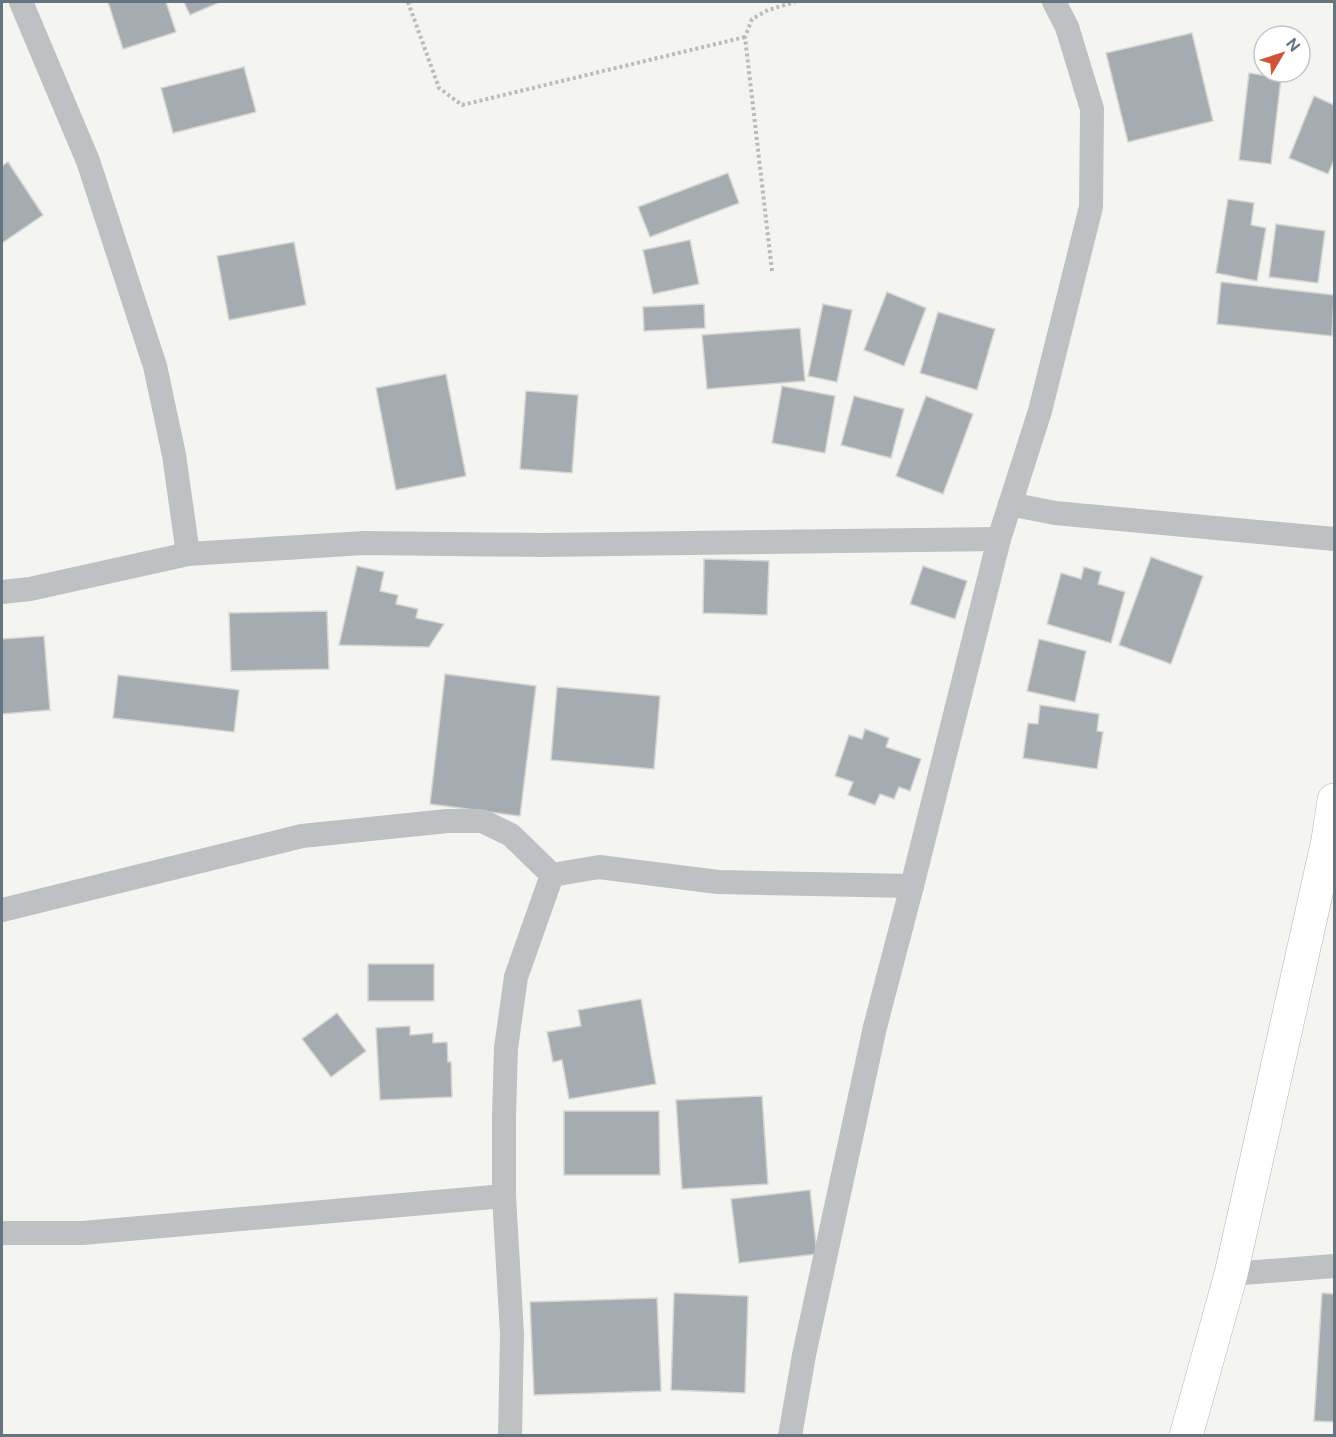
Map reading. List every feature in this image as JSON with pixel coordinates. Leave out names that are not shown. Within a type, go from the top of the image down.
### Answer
[{"type":"street","points":[[21,2],[88,160],[155,366],[174,455],[188,554]]},
{"type":"street","points":[[790,1436],[804,1355],[875,1028],[999,539],[1040,411],[1091,207],[1092,109],[1067,27],[1054,2]]},
{"type":"street","points":[[1010,504],[1055,513],[1335,538]]},
{"type":"street","points":[[2,592],[30,589],[188,554],[364,543],[542,545],[999,539]]},
{"type":"street","points":[[1186,1436],[1231,1274],[1335,800]]},
{"type":"street","points":[[2,910],[302,836],[447,821],[482,821],[511,835],[552,875]]},
{"type":"street","points":[[552,875],[600,867],[718,882],[912,886]]},
{"type":"street","points":[[510,1436],[512,1334],[504,1196],[506,1048],[516,976],[552,875]]},
{"type":"street","points":[[2,1233],[83,1233],[504,1196]]},
{"type":"street","points":[[1231,1274],[1335,1266]]},
{"type":"path","points":[[408,2],[439,88],[462,105],[745,37]]},
{"type":"path","points":[[772,271],[745,37],[752,19],[768,10],[795,2]]},
{"type":"building","points":[[108,2],[166,2],[176,32],[123,49]]},
{"type":"building","points":[[184,2],[220,2],[190,15]]},
{"type":"building","points":[[1192,33],[1213,121],[1128,142],[1106,53]]},
{"type":"building","points":[[244,67],[256,112],[173,133],[161,88]]},
{"type":"building","points":[[1249,73],[1252,73],[1252,84],[1280,84],[1271,164],[1239,160]]},
{"type":"building","points":[[1314,96],[1334,105],[1334,160],[1328,174],[1289,158]]},
{"type":"building","points":[[8,162],[43,215],[2,243],[2,166]]},
{"type":"building","points":[[728,173],[739,203],[650,237],[638,207]]},
{"type":"building","points":[[1228,199],[1254,203],[1251,225],[1266,228],[1257,281],[1216,273]]},
{"type":"building","points":[[1276,224],[1325,231],[1318,283],[1269,277]]},
{"type":"building","points":[[690,240],[699,284],[653,294],[643,250]]},
{"type":"building","points":[[294,242],[306,305],[229,320],[217,256]]},
{"type":"building","points":[[1221,282],[1334,295],[1332,336],[1217,324]]},
{"type":"building","points":[[887,292],[926,308],[904,366],[864,350]]},
{"type":"building","points":[[704,304],[705,328],[644,331],[643,307]]},
{"type":"building","points":[[823,304],[852,310],[837,382],[808,376]]},
{"type":"building","points":[[938,312],[995,329],[977,390],[920,373]]},
{"type":"building","points":[[800,328],[805,381],[707,389],[702,335]]},
{"type":"building","points":[[446,374],[466,476],[396,490],[376,388]]},
{"type":"building","points":[[782,386],[835,396],[825,453],[772,443]]},
{"type":"building","points":[[526,391],[578,395],[572,473],[520,469]]},
{"type":"building","points":[[854,396],[904,409],[891,458],[841,445]]},
{"type":"building","points":[[926,396],[973,414],[943,494],[896,476]]},
{"type":"building","points":[[1151,557],[1203,576],[1171,664],[1119,645]]},
{"type":"building","points":[[704,559],[769,561],[767,615],[703,613]]},
{"type":"building","points":[[357,566],[384,572],[380,591],[398,595],[396,604],[418,609],[416,618],[444,624],[429,647],[339,645]]},
{"type":"building","points":[[923,566],[967,581],[955,619],[910,604]]},
{"type":"building","points":[[1084,567],[1101,572],[1098,584],[1125,592],[1111,643],[1047,624],[1061,573],[1081,579]]},
{"type":"building","points":[[327,611],[329,669],[231,671],[229,613]]},
{"type":"building","points":[[44,636],[50,710],[2,714],[2,639]]},
{"type":"building","points":[[1039,639],[1086,651],[1075,702],[1027,691]]},
{"type":"building","points":[[445,674],[536,686],[520,816],[430,804]]},
{"type":"building","points":[[118,675],[239,690],[234,732],[113,718]]},
{"type":"building","points":[[557,687],[660,696],[654,769],[551,760]]},
{"type":"building","points":[[1040,705],[1099,714],[1097,731],[1103,732],[1097,769],[1023,758],[1028,723],[1038,724]]},
{"type":"building","points":[[865,729],[889,738],[886,747],[921,759],[910,791],[899,787],[894,799],[880,794],[875,805],[848,795],[853,782],[835,776],[849,735],[862,739]]},
{"type":"building","points":[[368,964],[434,964],[434,1001],[368,1001]]},
{"type":"building","points":[[641,999],[656,1084],[569,1099],[562,1060],[553,1062],[547,1032],[581,1026],[578,1010]]},
{"type":"building","points":[[337,1013],[366,1051],[331,1077],[302,1039]]},
{"type":"building","points":[[410,1026],[410,1035],[433,1033],[433,1043],[447,1042],[448,1062],[451,1062],[452,1097],[380,1100],[376,1028]]},
{"type":"building","points":[[762,1096],[768,1184],[682,1189],[676,1100]]},
{"type":"building","points":[[564,1111],[659,1111],[660,1175],[564,1175]]},
{"type":"building","points":[[810,1190],[817,1254],[739,1263],[731,1199]]},
{"type":"building","points":[[674,1293],[748,1296],[745,1393],[671,1390]]},
{"type":"building","points":[[1322,1293],[1334,1294],[1334,1422],[1314,1421]]},
{"type":"building","points":[[657,1298],[661,1391],[534,1395],[530,1302]]}]
